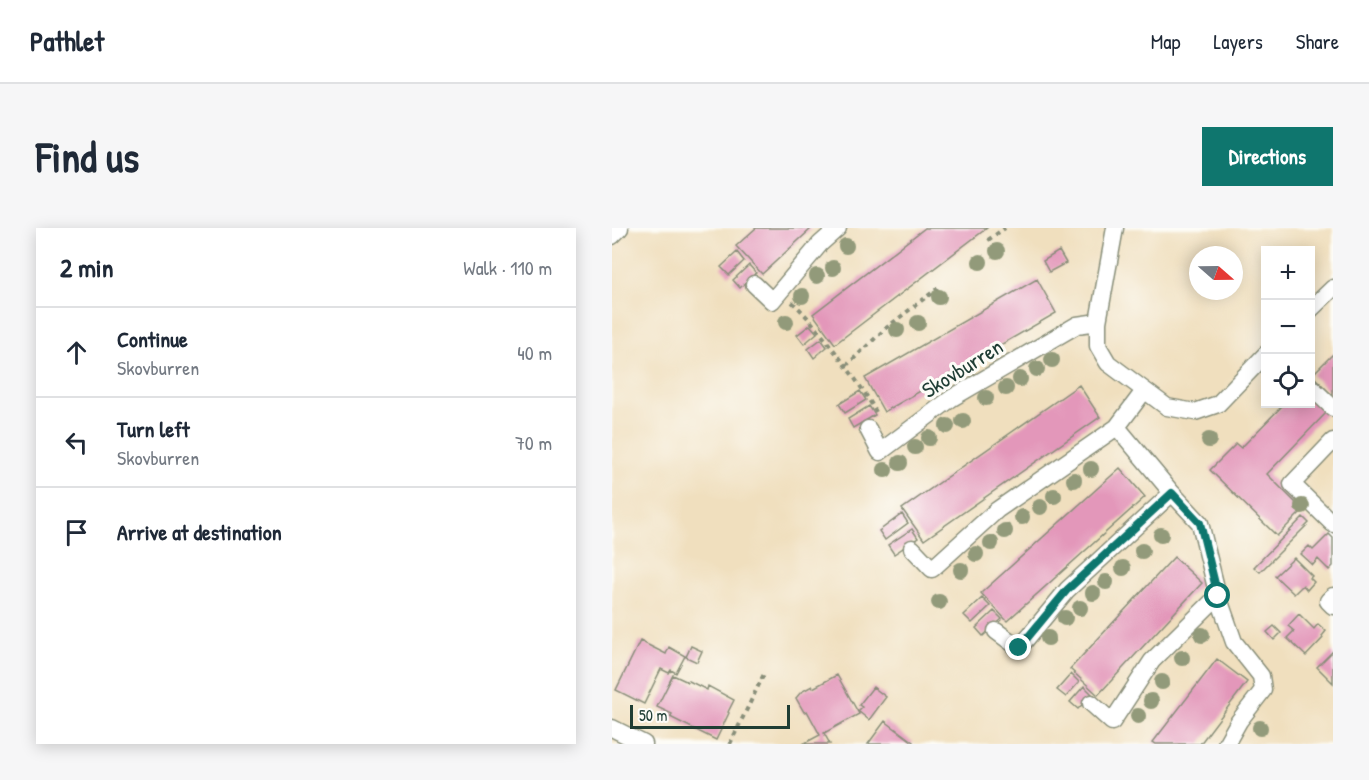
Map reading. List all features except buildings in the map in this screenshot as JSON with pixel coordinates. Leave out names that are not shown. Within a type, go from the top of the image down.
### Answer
[{"type":"street","points":[[612,236],[620,228]]},
{"type":"street","points":[[754,284],[772,301],[820,244],[838,228]]},
{"type":"street","points":[[1115,228],[1098,322],[1098,346],[1108,363],[1167,407],[1195,412],[1218,404],[1261,359]]},
{"type":"street","points":[[1315,306],[1333,288]]},
{"type":"street","name":"Skovburren","points":[[868,429],[880,452],[952,398],[1077,325],[1098,322]]},
{"type":"street","points":[[1315,390],[1333,408]]},
{"type":"street","points":[[912,548],[932,569],[997,510],[1117,427],[1144,391]]},
{"type":"street","points":[[1117,427],[1200,523],[1218,596],[1234,642],[1261,676],[1263,690],[1226,744]]},
{"type":"street","points":[[1333,441],[1292,483],[1333,524]]},
{"type":"street","points":[[996,631],[1019,648],[1067,590],[1172,493]]},
{"type":"street","points":[[1091,703],[1112,722],[1152,661],[1218,596]]},
{"type":"street","points":[[1333,596],[1328,601],[1333,606]]},
{"type":"street","points":[[612,728],[644,744]]},
{"type":"path","points":[[988,240],[1005,228]]},
{"type":"path","points":[[846,366],[886,328],[938,288]]},
{"type":"path","points":[[779,293],[803,312],[867,395],[879,416],[868,429]]},
{"type":"path","points":[[730,744],[764,674]]},
{"type":"route","points":[[1019,648],[1067,590],[1172,493],[1200,523],[1218,596]]}]
